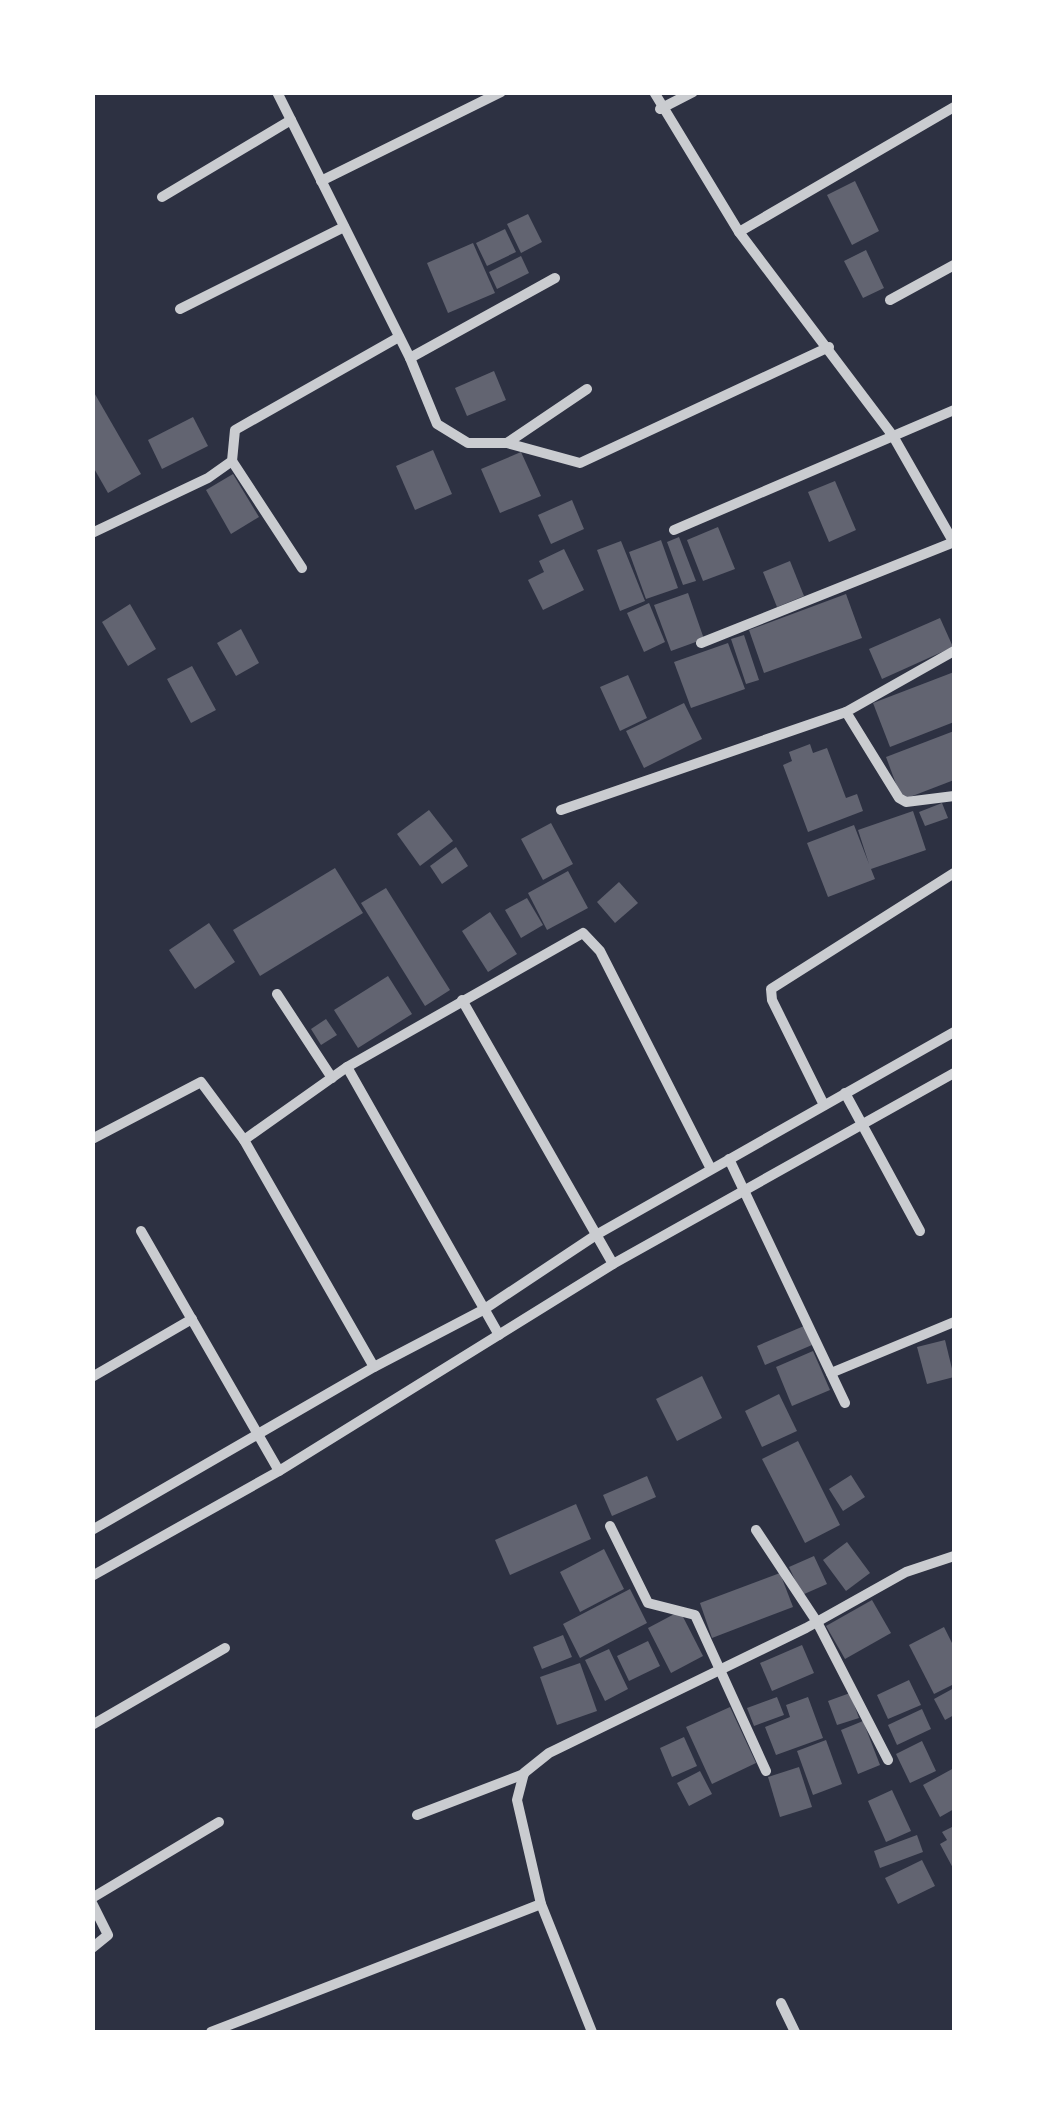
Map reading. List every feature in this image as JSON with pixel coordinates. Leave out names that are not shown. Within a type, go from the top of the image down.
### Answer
[{"type":"street","points":[[278,92],[410,358],[437,424],[468,443],[507,443],[580,463],[829,347]]},
{"type":"street","points":[[321,181],[501,92]]},
{"type":"street","points":[[654,92],[660,109],[739,232],[893,436],[954,542],[700,642]]},
{"type":"street","points":[[660,109],[693,92]]},
{"type":"street","points":[[739,232],[954,108]]},
{"type":"street","points":[[162,197],[291,120]]},
{"type":"street","points":[[180,309],[344,227]]},
{"type":"street","points":[[890,300],[954,265]]},
{"type":"street","points":[[410,358],[555,278]]},
{"type":"street","points":[[302,568],[232,461],[235,430],[399,337]]},
{"type":"street","points":[[507,443],[587,389]]},
{"type":"street","points":[[674,530],[954,410]]},
{"type":"street","points":[[92,533],[208,478],[232,461]]},
{"type":"street","points":[[561,810],[846,712],[954,651]]},
{"type":"street","points":[[846,712],[899,798],[906,802],[954,796]]},
{"type":"street","points":[[824,1105],[772,1000],[771,989],[954,873]]},
{"type":"street","points":[[244,1140],[347,1068],[583,933],[600,951],[711,1169]]},
{"type":"street","points":[[276,994],[332,1078]]},
{"type":"street","points":[[462,1000],[614,1264]]},
{"type":"street","points":[[92,1530],[374,1367],[484,1310],[596,1236],[954,1032]]},
{"type":"street","points":[[347,1068],[498,1335]]},
{"type":"street","points":[[92,1576],[279,1471],[614,1264],[954,1073]]},
{"type":"street","points":[[92,1139],[197,1082],[209,1090],[244,1140],[374,1367]]},
{"type":"street","points":[[845,1093],[920,1231]]},
{"type":"street","points":[[730,1159],[845,1404]]},
{"type":"street","points":[[140,1231],[279,1471]]},
{"type":"street","points":[[92,1377],[192,1320]]},
{"type":"street","points":[[831,1373],[954,1322]]},
{"type":"street","points":[[610,1526],[648,1603],[682,1608],[694,1615],[766,1771]]},
{"type":"street","points":[[756,1530],[817,1622],[888,1760]]},
{"type":"street","points":[[417,1815],[524,1773],[549,1752],[817,1622],[906,1572],[954,1556]]},
{"type":"street","points":[[92,1725],[225,1648]]},
{"type":"street","points":[[524,1773],[518,1800],[541,1904],[592,2032]]},
{"type":"street","points":[[92,1948],[108,1934],[92,1901],[219,1822]]},
{"type":"street","points":[[215,2030],[541,1904]]},
{"type":"street","points":[[780,2002],[795,2032]]},
{"type":"building","points":[[855,181],[879,231],[852,245],[827,195]]},
{"type":"building","points":[[528,214],[542,242],[521,253],[507,224]]},
{"type":"building","points":[[505,229],[516,252],[487,266],[476,243]]},
{"type":"building","points":[[473,243],[495,293],[448,313],[427,263]]},
{"type":"building","points":[[866,250],[884,288],[863,298],[844,261]]},
{"type":"building","points":[[521,256],[529,273],[497,289],[489,272]]},
{"type":"building","points":[[494,371],[506,400],[467,416],[455,388]]},
{"type":"building","points":[[92,389],[141,474],[108,493],[92,465]]},
{"type":"building","points":[[193,417],[208,446],[162,469],[148,440]]},
{"type":"building","points":[[433,450],[452,494],[415,510],[396,466]]},
{"type":"building","points":[[521,452],[541,496],[500,513],[481,469]]},
{"type":"building","points":[[233,474],[259,517],[231,534],[206,490]]},
{"type":"building","points":[[835,481],[856,530],[829,542],[808,492]]},
{"type":"building","points":[[572,500],[584,529],[551,544],[538,515]]},
{"type":"building","points":[[718,527],[735,569],[703,581],[687,540]]},
{"type":"building","points":[[679,537],[696,581],[683,585],[667,542]]},
{"type":"building","points":[[661,540],[678,588],[646,599],[629,552]]},
{"type":"building","points":[[621,541],[645,601],[620,611],[597,550]]},
{"type":"building","points":[[564,549],[584,590],[543,610],[528,580],[544,572],[539,561]]},
{"type":"building","points":[[790,561],[804,596],[777,607],[763,572]]},
{"type":"building","points":[[688,593],[704,639],[671,651],[654,605]]},
{"type":"building","points":[[846,594],[862,638],[764,673],[749,630]]},
{"type":"building","points":[[649,603],[665,642],[644,652],[627,613]]},
{"type":"building","points":[[130,604],[156,649],[128,666],[102,622]]},
{"type":"building","points":[[940,618],[953,647],[882,679],[869,649]]},
{"type":"building","points":[[241,629],[259,663],[236,676],[217,643]]},
{"type":"building","points":[[744,635],[759,680],[746,684],[731,639]]},
{"type":"building","points":[[728,643],[745,689],[691,708],[674,662]]},
{"type":"building","points":[[192,666],[216,710],[191,723],[167,679]]},
{"type":"building","points":[[954,672],[954,722],[890,747],[873,703]]},
{"type":"building","points":[[628,675],[647,718],[620,731],[600,687]]},
{"type":"building","points":[[684,703],[702,739],[644,768],[626,731]]},
{"type":"building","points":[[954,731],[954,780],[902,800],[886,757]]},
{"type":"building","points":[[810,744],[813,753],[827,748],[846,798],[857,794],[863,811],[808,832],[783,765],[792,761],[789,752]]},
{"type":"building","points":[[942,803],[948,818],[925,826],[919,812]]},
{"type":"building","points":[[429,810],[453,841],[420,866],[397,834]]},
{"type":"building","points":[[913,811],[926,850],[871,869],[875,879],[828,897],[807,843],[854,825],[869,864],[858,830]]},
{"type":"building","points":[[551,823],[573,864],[543,880],[521,839]]},
{"type":"building","points":[[456,847],[468,866],[442,884],[430,866]]},
{"type":"building","points":[[335,868],[363,913],[260,976],[233,930]]},
{"type":"building","points":[[568,871],[588,908],[547,930],[528,893]]},
{"type":"building","points":[[619,882],[638,903],[615,923],[597,902]]},
{"type":"building","points":[[386,888],[450,990],[425,1006],[361,903]]},
{"type":"building","points":[[527,898],[543,925],[521,938],[505,910]]},
{"type":"building","points":[[490,912],[517,954],[488,972],[462,931]]},
{"type":"building","points":[[209,923],[235,962],[195,989],[169,950]]},
{"type":"building","points":[[388,976],[412,1014],[358,1048],[334,1010]]},
{"type":"building","points":[[326,1019],[337,1035],[321,1045],[311,1029]]},
{"type":"building","points":[[804,1326],[812,1345],[765,1365],[757,1346]]},
{"type":"building","points":[[945,1340],[954,1377],[927,1384],[917,1347]]},
{"type":"building","points":[[813,1351],[830,1390],[792,1406],[776,1367]]},
{"type":"building","points":[[702,1376],[722,1418],[677,1441],[656,1399]]},
{"type":"building","points":[[779,1394],[797,1431],[762,1447],[745,1411]]},
{"type":"building","points":[[798,1441],[840,1525],[805,1543],[762,1459]]},
{"type":"building","points":[[851,1475],[865,1497],[843,1511],[829,1489]]},
{"type":"building","points":[[647,1476],[656,1497],[612,1516],[603,1495]]},
{"type":"building","points":[[576,1504],[591,1539],[510,1575],[495,1540]]},
{"type":"building","points":[[847,1542],[870,1573],[846,1591],[823,1560]]},
{"type":"building","points":[[604,1549],[624,1589],[580,1612],[560,1572]]},
{"type":"building","points":[[814,1556],[827,1584],[802,1595],[789,1567]]},
{"type":"building","points":[[780,1573],[793,1607],[712,1638],[700,1603]]},
{"type":"building","points":[[630,1589],[647,1623],[580,1658],[563,1624]]},
{"type":"building","points":[[872,1600],[891,1633],[845,1659],[826,1626]]},
{"type":"building","points":[[680,1611],[703,1656],[671,1673],[648,1628]]},
{"type":"building","points":[[944,1627],[954,1647],[954,1684],[934,1694],[909,1645]]},
{"type":"building","points":[[563,1635],[572,1657],[542,1669],[533,1647]]},
{"type":"building","points":[[648,1641],[660,1666],[629,1681],[617,1656]]},
{"type":"building","points":[[802,1645],[814,1673],[772,1691],[760,1663]]},
{"type":"building","points":[[609,1649],[628,1689],[605,1701],[585,1660]]},
{"type":"building","points":[[580,1663],[597,1711],[557,1725],[540,1677]]},
{"type":"building","points":[[909,1680],[921,1705],[888,1719],[877,1695]]},
{"type":"building","points":[[954,1688],[954,1715],[945,1720],[934,1699]]},
{"type":"building","points":[[850,1693],[859,1718],[837,1725],[828,1701]]},
{"type":"building","points":[[777,1697],[784,1715],[754,1726],[747,1708]]},
{"type":"building","points":[[808,1697],[823,1738],[776,1755],[765,1727],[790,1717],[786,1705]]},
{"type":"building","points":[[730,1707],[756,1763],[712,1784],[686,1727]]},
{"type":"building","points":[[922,1709],[931,1729],[897,1745],[888,1725]]},
{"type":"building","points":[[863,1721],[880,1765],[858,1774],[841,1730]]},
{"type":"building","points":[[684,1737],[697,1766],[672,1777],[660,1748]]},
{"type":"building","points":[[826,1740],[842,1784],[813,1795],[797,1751]]},
{"type":"building","points":[[922,1741],[936,1771],[910,1783],[896,1754]]},
{"type":"building","points":[[799,1767],[812,1807],[780,1817],[768,1777]]},
{"type":"building","points":[[954,1768],[954,1809],[940,1817],[923,1785]]},
{"type":"building","points":[[700,1771],[712,1794],[689,1806],[677,1783]]},
{"type":"building","points":[[892,1790],[911,1831],[886,1842],[868,1801]]},
{"type":"building","points":[[954,1826],[954,1870],[940,1844],[947,1840],[942,1832]]},
{"type":"building","points":[[917,1835],[923,1852],[880,1868],[874,1851]]},
{"type":"building","points":[[922,1860],[935,1886],[898,1904],[885,1878]]}]
